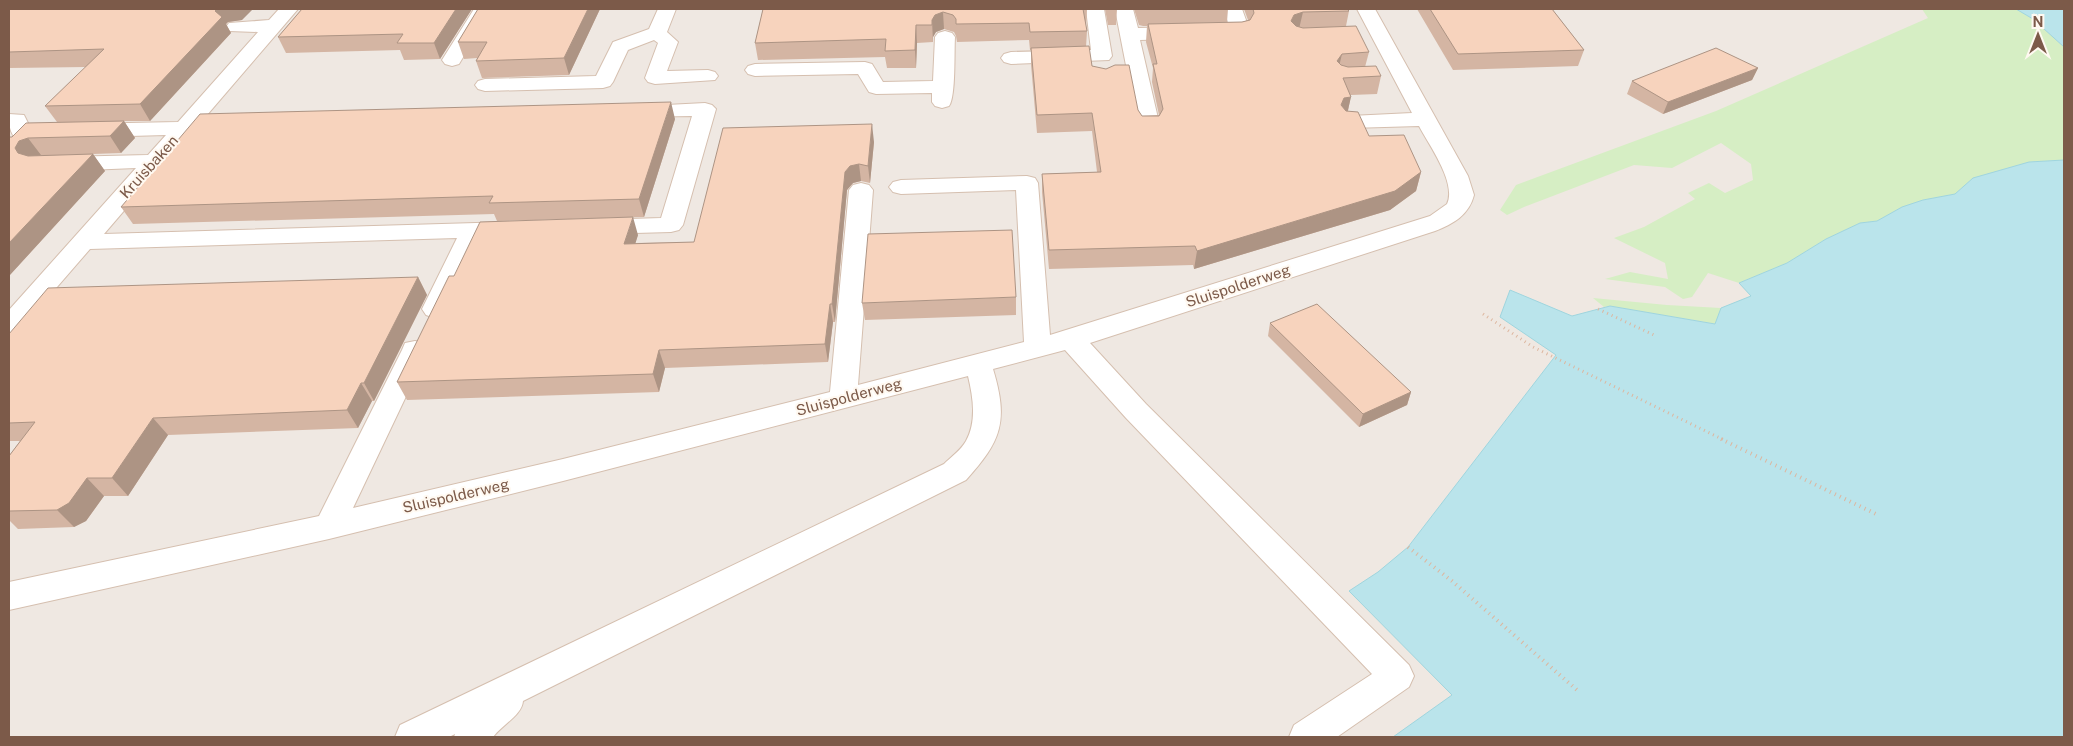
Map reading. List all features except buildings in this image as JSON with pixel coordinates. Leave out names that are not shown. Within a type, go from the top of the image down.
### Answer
[{"type":"street","name":"Kruisbaken","points":[[9,326],[290,9]]},
{"type":"street","points":[[452,60],[483,9]]},
{"type":"street","points":[[485,85],[603,82],[620,46],[657,32],[667,9]]},
{"type":"street","points":[[1011,58],[1103,63],[1095,9]]},
{"type":"street","points":[[1124,9],[1149,127]]},
{"type":"street","points":[[1130,34],[1240,31],[1233,9]]},
{"type":"street","points":[[236,27],[274,26]]},
{"type":"street","name":"Sluispolderweg","points":[[9,596],[328,526],[563,470],[843,399],[1070,339],[1427,226],[1447,218],[1459,206],[1463,194],[1457,176],[1427,119],[1394,76],[1370,26]]},
{"type":"street","points":[[657,32],[668,42],[655,78],[708,76]]},
{"type":"street","points":[[755,70],[864,68],[876,88],[943,95],[945,37]]},
{"type":"street","points":[[582,227],[671,225],[705,109],[615,111]]},
{"type":"street","points":[[1350,122],[1427,119]]},
{"type":"street","points":[[9,120],[16,120],[22,132],[181,131]]},
{"type":"street","points":[[9,146],[181,131],[248,121]]},
{"type":"street","points":[[41,164],[155,161]]},
{"type":"street","points":[[901,187],[1027,183],[1038,347]]},
{"type":"street","points":[[843,399],[861,190]]},
{"type":"street","points":[[83,242],[532,229]]},
{"type":"street","points":[[328,526],[473,230]]},
{"type":"street","points":[[1070,339],[1136,411],[1398,676],[1307,737]]},
{"type":"street","points":[[413,737],[955,472],[977,447],[987,423],[987,394],[978,363]]},
{"type":"street","points":[[472,737],[488,715],[539,676]]},
{"type":"path","points":[[1598,310],[1654,335]]},
{"type":"path","points":[[1483,314],[1533,347],[1876,514]]},
{"type":"path","points":[[1408,547],[1452,581],[1577,690]]},
{"type":"shaded area","points":[[9,9],[2064,9],[2064,737],[9,737]]},
{"type":"green space","points":[[1922,9],[2016,9],[2033,19],[2064,47],[2064,160],[2029,162],[1973,178],[1955,194],[1923,200],[1902,207],[1877,221],[1860,223],[1826,239],[1787,263],[1739,283],[1708,273],[1692,297],[1683,299],[1665,287],[1605,279],[1630,272],[1668,279],[1665,263],[1614,238],[1644,227],[1695,199],[1688,193],[1709,183],[1725,193],[1753,180],[1751,164],[1721,143],[1672,168],[1634,165],[1507,215],[1500,210],[1516,185],[1716,111],[1928,18]]},
{"type":"green space","points":[[1593,298],[1721,308],[1716,324],[1610,306],[1604,307]]},
{"type":"water","points":[[2016,9],[2064,9],[2064,47],[2033,19]]},
{"type":"water","points":[[2064,160],[2064,737],[1393,737],[1452,695],[1349,591],[1378,572],[1408,547],[1556,355],[1500,317],[1510,290],[1572,316],[1610,306],[1715,324],[1721,308],[1751,296],[1739,283],[1787,263],[1826,239],[1860,223],[1877,221],[1902,207],[1923,200],[1955,194],[1973,178],[2029,162]]}]
